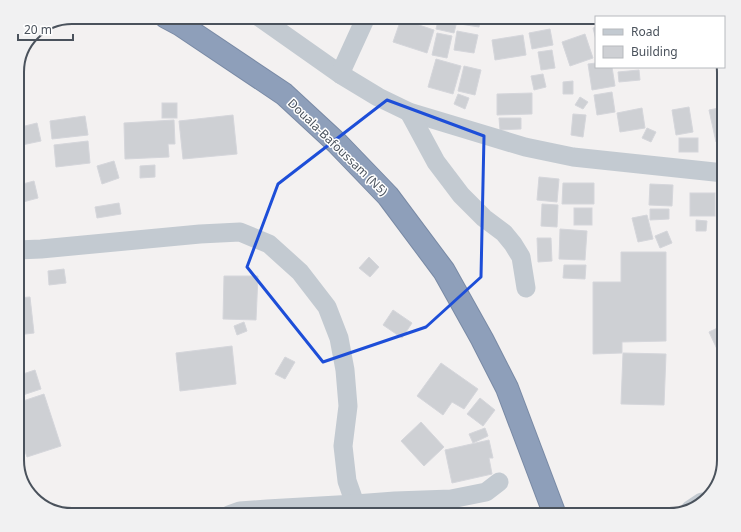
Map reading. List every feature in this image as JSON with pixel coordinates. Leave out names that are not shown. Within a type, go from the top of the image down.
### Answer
[{"type":"highway","name":"Douala-Bafoussam (N5)","points":[[179,24],[284,94],[337,143],[388,196],[444,271],[482,339],[507,388],[552,508]]},
{"type":"street","points":[[268,24],[340,74],[378,97],[409,112],[525,147],[573,157],[717,172]]},
{"type":"street","points":[[340,74],[363,24]]},
{"type":"street","points":[[409,112],[433,157],[446,176],[484,218],[504,233],[513,244],[521,257],[526,288]]},
{"type":"street","points":[[24,250],[200,234],[240,232],[269,244],[300,272],[327,307],[339,338],[345,370],[348,406],[343,446],[347,481],[356,508]]},
{"type":"street","points":[[365,508],[395,501],[451,499],[486,492],[499,482]]},
{"type":"street","points":[[285,508],[319,508]]},
{"type":"highlighted area","points":[[387,100],[484,136],[481,277],[426,327],[323,362],[247,267],[278,184]]},
{"type":"building","points":[[399,24],[416,24],[434,30],[427,53],[393,42]]},
{"type":"building","points":[[437,24],[456,24],[454,33],[436,29]]},
{"type":"building","points":[[460,24],[480,24],[479,27]]},
{"type":"building","points":[[550,29],[553,45],[532,49],[529,33]]},
{"type":"building","points":[[457,31],[478,35],[474,53],[454,50]]},
{"type":"building","points":[[437,33],[452,36],[447,58],[432,55]]},
{"type":"building","points":[[585,34],[593,58],[570,66],[562,42]]},
{"type":"building","points":[[523,35],[526,55],[495,60],[492,40]]},
{"type":"building","points":[[552,50],[555,68],[541,70],[538,52]]},
{"type":"building","points":[[436,59],[461,66],[453,94],[428,87]]},
{"type":"building","points":[[595,63],[595,68],[612,68],[615,86],[592,90],[588,64]]},
{"type":"building","points":[[464,66],[481,70],[475,95],[458,91]]},
{"type":"building","points":[[639,70],[640,80],[619,82],[618,72]]},
{"type":"building","points":[[543,74],[546,87],[534,90],[531,76]]},
{"type":"building","points":[[573,81],[573,94],[563,94],[563,82]]},
{"type":"building","points":[[612,92],[615,112],[597,115],[594,95]]},
{"type":"building","points":[[532,93],[532,114],[497,115],[497,94]]},
{"type":"building","points":[[458,94],[469,98],[465,109],[454,104]]},
{"type":"building","points":[[580,97],[588,102],[583,109],[575,105]]},
{"type":"building","points":[[162,103],[177,103],[177,118],[162,118]]},
{"type":"building","points":[[689,107],[693,132],[676,135],[672,110]]},
{"type":"building","points":[[642,108],[645,128],[620,132],[617,113]]},
{"type":"building","points":[[717,108],[716,142],[709,110]]},
{"type":"building","points":[[573,114],[586,115],[583,137],[571,135]]},
{"type":"building","points":[[233,115],[237,154],[183,159],[179,121]]},
{"type":"building","points":[[85,116],[88,135],[52,139],[50,121]]},
{"type":"building","points":[[499,118],[521,118],[521,129],[500,130]]},
{"type":"building","points":[[174,120],[175,144],[168,144],[169,157],[125,159],[124,123]]},
{"type":"building","points":[[37,123],[41,141],[24,145],[24,126]]},
{"type":"building","points":[[647,128],[656,132],[651,142],[642,138]]},
{"type":"building","points":[[679,138],[698,138],[698,152],[679,152]]},
{"type":"building","points":[[88,141],[90,163],[56,167],[54,145]]},
{"type":"building","points":[[114,161],[119,178],[102,184],[97,166]]},
{"type":"building","points":[[155,165],[155,177],[140,178],[140,166]]},
{"type":"building","points":[[539,177],[559,179],[557,202],[537,200]]},
{"type":"building","points":[[34,181],[38,198],[24,202],[24,184]]},
{"type":"building","points":[[563,183],[594,183],[594,204],[562,204]]},
{"type":"building","points":[[650,184],[673,185],[672,206],[649,205]]},
{"type":"building","points":[[690,193],[715,193],[715,216],[690,216]]},
{"type":"building","points":[[119,203],[121,214],[97,218],[95,207]]},
{"type":"building","points":[[542,204],[558,205],[557,227],[541,226]]},
{"type":"building","points":[[574,208],[592,208],[592,225],[574,225]]},
{"type":"building","points":[[650,209],[669,209],[669,219],[650,220]]},
{"type":"building","points":[[647,215],[653,239],[638,242],[632,218]]},
{"type":"building","points":[[696,220],[707,221],[706,231],[696,231]]},
{"type":"building","points":[[560,229],[587,231],[585,260],[559,259]]},
{"type":"building","points":[[667,231],[672,243],[660,248],[655,236]]},
{"type":"building","points":[[537,238],[551,238],[552,261],[538,262]]},
{"type":"building","points":[[621,252],[666,252],[666,341],[622,342],[622,353],[593,354],[593,282],[621,282]]},
{"type":"building","points":[[369,257],[379,267],[370,277],[359,268]]},
{"type":"building","points":[[564,265],[586,265],[585,279],[563,278]]},
{"type":"building","points":[[64,269],[66,283],[49,285],[48,271]]},
{"type":"building","points":[[224,276],[258,276],[256,320],[223,319]]},
{"type":"building","points":[[24,297],[30,297],[34,333],[24,334]]},
{"type":"building","points":[[393,310],[412,323],[402,338],[383,325]]},
{"type":"building","points":[[244,322],[247,331],[237,335],[234,326]]},
{"type":"building","points":[[717,328],[717,349],[709,332]]},
{"type":"building","points":[[232,346],[236,384],[180,391],[176,353]]},
{"type":"building","points":[[623,353],[666,354],[664,405],[621,404]]},
{"type":"building","points":[[285,357],[295,362],[285,379],[275,374]]},
{"type":"building","points":[[441,363],[478,389],[464,409],[452,402],[443,415],[417,396]]},
{"type":"building","points":[[35,370],[41,389],[24,395],[24,374]]},
{"type":"building","points":[[44,394],[61,446],[27,457],[24,449],[24,401]]},
{"type":"building","points":[[480,398],[495,410],[483,426],[467,414]]},
{"type":"building","points":[[421,422],[444,447],[424,466],[401,441]]},
{"type":"building","points":[[485,428],[488,436],[473,443],[469,434]]},
{"type":"building","points":[[489,440],[493,458],[489,458],[492,474],[452,483],[445,450]]}]
